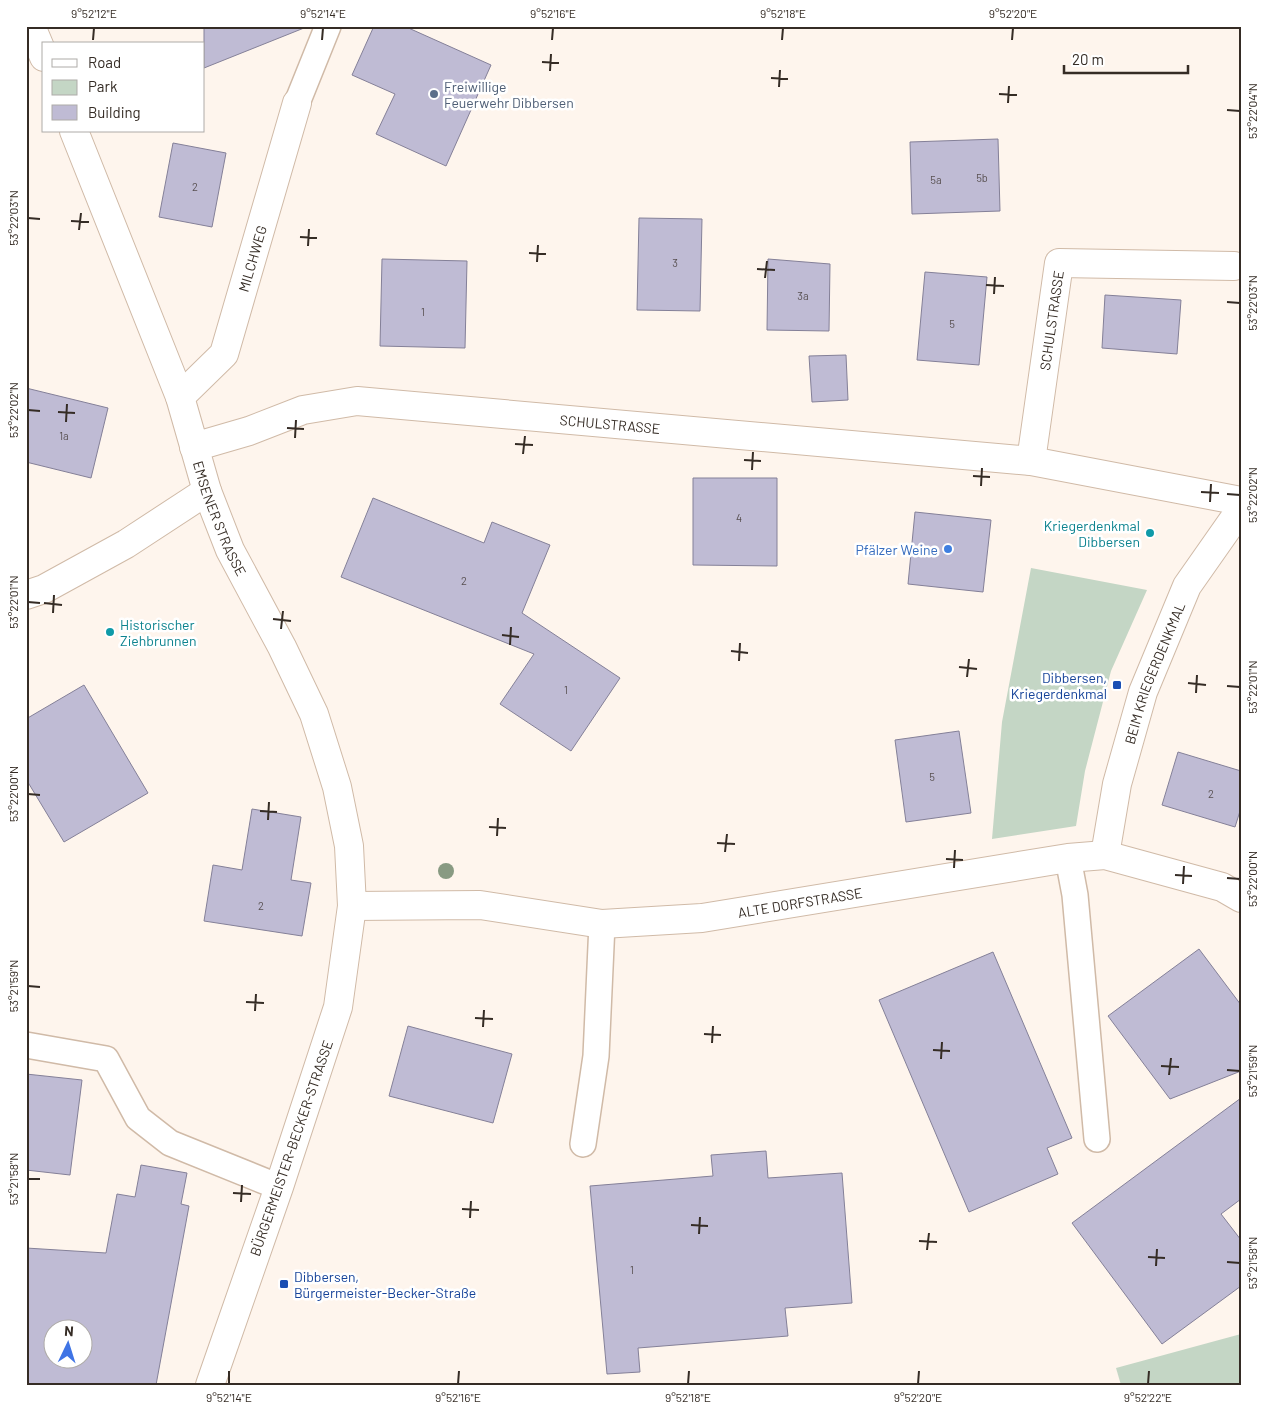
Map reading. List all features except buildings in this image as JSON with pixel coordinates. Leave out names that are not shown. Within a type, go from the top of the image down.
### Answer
[{"type":"street","points":[[32,26],[42,52]]},
{"type":"street","name":"MILCHWEG","points":[[180,397],[224,354],[297,103]]},
{"type":"street","name":"EMSENER STRASSE","points":[[74,132],[180,397],[207,491],[230,550],[282,647],[314,714],[339,795],[349,846],[352,906]]},
{"type":"street","name":"SCHULSTRASSE","points":[[1031,461],[1059,263],[1234,266]]},
{"type":"street","name":"SCHULSTRASSE","points":[[194,447],[249,431],[303,410],[357,402],[1031,461],[1241,502]]},
{"type":"street","points":[[26,595],[44,589],[126,544],[207,491]]},
{"type":"street","name":"BEIM KRIEGERDENKMAL","points":[[1105,855],[1117,784],[1143,692],[1187,586],[1241,509]]},
{"type":"street","name":"ALTE DORFSTRASSE","points":[[352,906],[480,905],[602,924],[702,918],[1068,858],[1105,855],[1222,887],[1241,898]]},
{"type":"street","name":"BÜRGERMEISTER-BECKER-STRASSE","points":[[210,1385],[279,1187],[338,1007],[352,906]]},
{"type":"lane","points":[[297,103],[328,26]]},
{"type":"lane","points":[[1068,858],[1074,895],[1097,1139]]},
{"type":"lane","points":[[583,1144],[596,1056],[602,924]]},
{"type":"lane","points":[[26,1044],[106,1059],[138,1118],[170,1143],[279,1187]]},
{"type":"green space","points":[[1031,568],[1147,590],[1111,671],[1085,771],[1076,826],[992,839],[1002,722]]},
{"type":"green space","points":[[1241,1334],[1241,1385],[1121,1385],[1116,1368]]},
{"type":"place","name":"Freiwillige Feuerwehr Dibbersen","points":[[434,94]]},
{"type":"place","name":"Kriegerdenkmal Dibbersen","points":[[1150,533]]},
{"type":"place","name":"Pfälzer Weine","points":[[948,549]]},
{"type":"place","name":"Historischer Ziehbrunnen","points":[[110,632]]},
{"type":"place","name":"Dibbersen, Kriegerdenkmal","points":[[1117,685]]},
{"type":"place","name":"Dibbersen, Bürgermeister-Becker-Straße","points":[[284,1284]]}]
